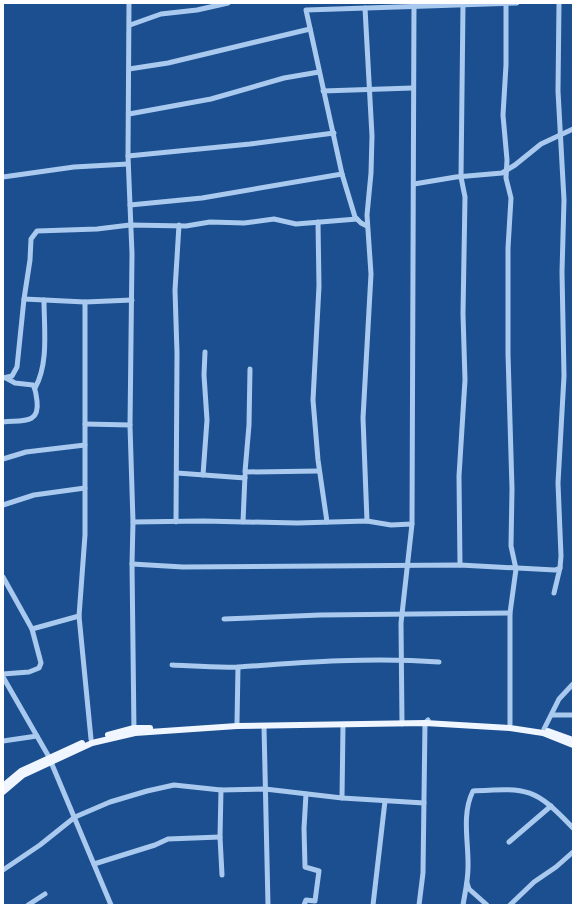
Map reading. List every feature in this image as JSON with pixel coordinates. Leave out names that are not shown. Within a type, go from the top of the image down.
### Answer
[{"type":"main road","points":[[3,792],[23,775],[50,759],[91,739],[134,730],[237,722],[426,722],[510,724],[544,729],[571,742]]},
{"type":"main road","points":[[3,786],[21,771],[92,743],[134,730],[343,725],[402,722]]},
{"type":"main road","points":[[426,722],[510,728],[543,733],[571,742]]},
{"type":"street","points":[[130,3],[128,164],[132,300],[130,425],[133,522],[132,564],[134,730]]},
{"type":"street","points":[[130,25],[161,14],[197,10],[228,3]]},
{"type":"street","points":[[305,3],[342,174],[357,219],[367,226]]},
{"type":"street","points":[[306,10],[414,5],[517,3]]},
{"type":"street","points":[[554,593],[560,568],[558,483],[564,376],[562,272],[564,200],[558,91],[559,3]]},
{"type":"street","points":[[506,4],[506,65],[503,115],[508,160],[506,178],[510,198],[508,332],[512,489],[511,546],[516,569],[510,613],[510,724]]},
{"type":"street","points":[[402,722],[402,615],[412,524],[414,184],[412,88],[414,5]]},
{"type":"street","points":[[460,565],[459,476],[465,380],[463,314],[465,197],[461,177],[462,5]]},
{"type":"street","points":[[366,8],[372,156],[367,226],[370,274],[364,369],[363,418],[367,521]]},
{"type":"street","points":[[129,69],[168,63],[310,29]]},
{"type":"street","points":[[129,114],[217,97],[284,78],[319,72]]},
{"type":"street","points":[[324,91],[412,88]]},
{"type":"street","points":[[414,184],[461,177],[496,174],[506,171],[541,144],[573,129]]},
{"type":"street","points":[[128,156],[334,133]]},
{"type":"street","points":[[3,177],[74,167],[128,164]]},
{"type":"street","points":[[130,205],[202,198],[342,174]]},
{"type":"street","points":[[4,378],[15,374],[17,367],[24,299],[30,260],[31,239],[35,232],[45,230],[78,230],[130,225],[179,225],[214,222],[244,223],[274,219],[292,224],[357,219]]},
{"type":"street","points":[[318,222],[318,286],[313,400],[319,471],[327,522]]},
{"type":"street","points":[[176,522],[177,353],[175,290],[179,225]]},
{"type":"street","points":[[24,299],[85,302],[132,300]]},
{"type":"street","points":[[3,422],[34,417],[38,409],[35,388],[40,376],[43,355],[44,300]]},
{"type":"street","points":[[85,302],[85,535],[79,616],[91,739]]},
{"type":"street","points":[[204,475],[206,420],[204,374],[205,352]]},
{"type":"street","points":[[243,522],[249,425],[250,369]]},
{"type":"street","points":[[4,378],[15,383],[30,384],[35,388]]},
{"type":"street","points":[[85,424],[130,425]]},
{"type":"street","points":[[3,459],[26,452],[85,445]]},
{"type":"street","points":[[177,473],[204,475],[245,475],[319,471]]},
{"type":"street","points":[[3,505],[34,495],[85,488]]},
{"type":"street","points":[[133,522],[367,521],[391,525],[412,524]]},
{"type":"street","points":[[132,564],[183,567],[460,565],[516,569],[555,570],[560,568]]},
{"type":"street","points":[[3,577],[32,629],[40,659],[39,668],[30,672],[3,676],[50,759],[111,905]]},
{"type":"street","points":[[224,619],[320,615],[510,613]]},
{"type":"street","points":[[32,629],[79,616]]},
{"type":"street","points":[[172,665],[238,667],[368,659],[401,659],[439,662]]},
{"type":"street","points":[[237,722],[238,667]]},
{"type":"street","points":[[544,729],[559,699],[573,684]]},
{"type":"street","points":[[552,715],[573,715]]},
{"type":"street","points":[[419,905],[423,873],[426,722]]},
{"type":"street","points":[[342,798],[343,725]]},
{"type":"street","points":[[264,726],[268,905]]},
{"type":"street","points":[[3,741],[36,736]]},
{"type":"street","points":[[3,870],[40,845],[75,817],[110,802],[174,785],[221,790],[265,790],[342,798],[424,803]]},
{"type":"street","points":[[462,905],[468,868],[466,834],[469,798],[473,791],[510,789],[525,791],[540,797],[573,828]]},
{"type":"street","points":[[221,790],[220,837],[222,875]]},
{"type":"street","points":[[304,905],[306,900],[314,901],[319,871],[305,867],[304,828],[306,794]]},
{"type":"street","points":[[373,905],[385,801]]},
{"type":"street","points":[[509,842],[551,806]]},
{"type":"street","points":[[94,864],[155,845],[168,839],[220,837]]},
{"type":"street","points":[[510,905],[534,882],[556,867],[573,852]]},
{"type":"street","points":[[466,883],[469,889],[487,905]]},
{"type":"street","points":[[28,905],[45,894]]}]
